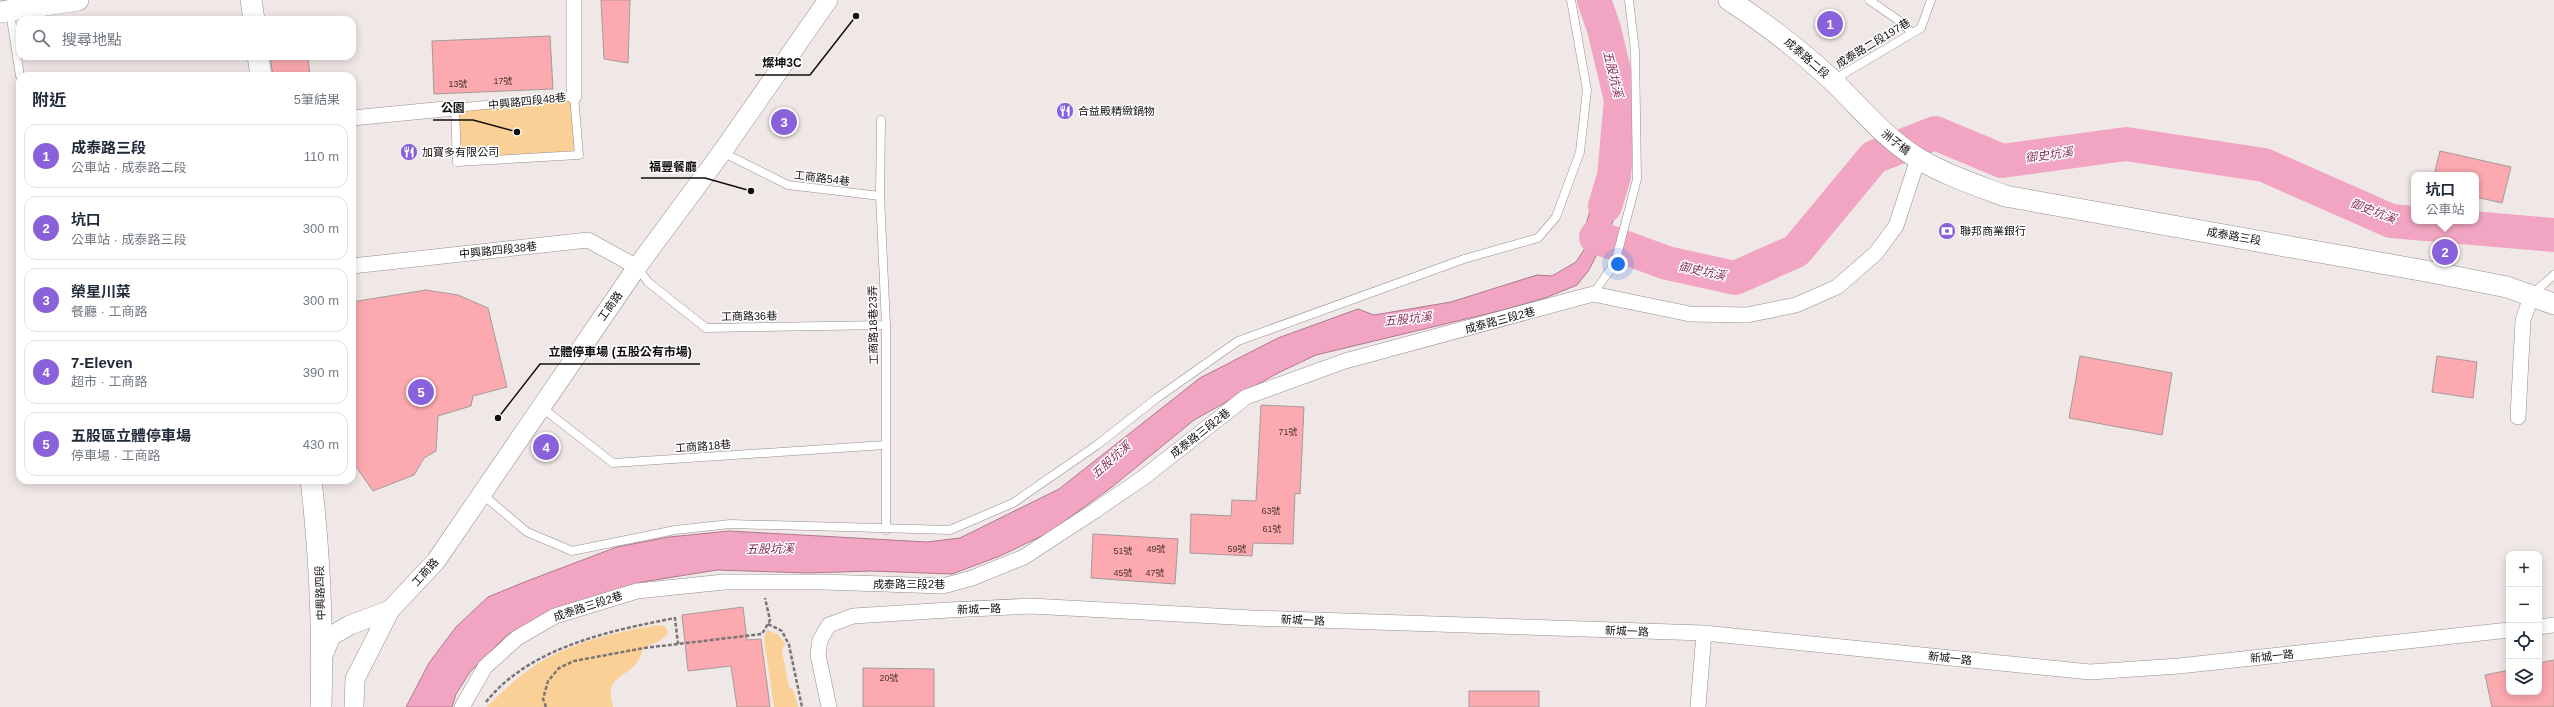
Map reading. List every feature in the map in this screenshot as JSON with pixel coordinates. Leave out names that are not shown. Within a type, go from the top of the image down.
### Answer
[{"type":"main road","points":[[5,11],[78,0]]},
{"type":"main road","points":[[251,0],[253,16]]},
{"type":"main road","name":"成泰路二段","points":[[1729,0],[1774,30],[1832,80],[1876,126]]},
{"type":"main road","points":[[259,60],[260,72]]},
{"type":"main road","name":"洲子橋","points":[[1876,126],[1917,158]]},
{"type":"main road","name":"成泰路三段","points":[[1917,158],[1955,178],[2005,196],[2346,255],[2499,285],[2532,294],[2554,304]]},
{"type":"main road","name":"中興路四段","points":[[312,484],[318,536],[322,658],[321,707]]},
{"type":"street","name":"中興路四段48巷","points":[[574,0],[574,96]]},
{"type":"street","name":"工商路","points":[[354,707],[355,679],[390,610],[436,562],[540,407],[637,267],[722,152],[828,0]]},
{"type":"street","name":"中興路四段48巷","points":[[356,118],[455,108]]},
{"type":"street","name":"成泰路三段2巷","points":[[462,707],[485,667],[517,638],[555,616],[637,591],[699,583],[761,582],[943,586],[972,578],[1024,557],[1096,510],[1144,477],[1246,397],[1345,361],[1593,294],[1690,314],[1747,314],[1796,305],[1837,287],[1876,253],[1896,226],[1917,158]]},
{"type":"street","name":"中興路四段38巷","points":[[356,266],[588,240],[637,267]]},
{"type":"street","points":[[2518,417],[2523,320],[2532,294]]},
{"type":"street","name":"新城一路","points":[[829,707],[818,654],[820,640],[829,625],[853,616],[1031,606],[1252,618],[1704,633],[2090,672],[2179,666],[2506,630]]},
{"type":"street","name":"工商路","points":[[322,658],[331,636],[350,625],[390,610]]},
{"type":"street","points":[[2542,627],[2554,626]]},
{"type":"street","points":[[1698,707],[1704,633]]},
{"type":"lane","points":[[482,494],[527,532],[572,551],[675,530],[730,524],[886,530],[950,530],[1013,503],[1097,445],[1157,398],[1238,341],[1464,259],[1538,238],[1556,217],[1580,152],[1587,90],[1571,0]]},
{"type":"lane","points":[[1593,294],[1615,263],[1637,179],[1635,52],[1629,0]]},
{"type":"lane","points":[[1869,0],[1901,22],[1912,33]]},
{"type":"lane","name":"成泰路二段197巷","points":[[1832,80],[1920,28],[1931,0]]},
{"type":"lane","points":[[5,11],[16,59]]},
{"type":"lane","points":[[16,60],[19,72]]},
{"type":"lane","name":"中興路四段48巷","points":[[574,96],[579,155],[458,162],[455,108],[574,96]]},
{"type":"lane","name":"工商路18巷23弄","points":[[882,120],[880,196],[886,325],[886,530]]},
{"type":"lane","name":"工商路54巷","points":[[722,152],[788,185],[880,196]]},
{"type":"lane","name":"工商路36巷","points":[[637,267],[648,282],[706,328],[886,325]]},
{"type":"lane","points":[[2532,294],[2554,275]]},
{"type":"lane","name":"工商路18巷","points":[[540,407],[613,463],[885,445]]},
{"type":"path","points":[[546,707],[543,700],[548,681],[559,668],[574,661],[594,659],[609,654],[678,644],[762,634],[770,620],[761,582]]},
{"type":"path","points":[[482,707],[508,681],[531,665],[556,652],[616,630],[675,618],[678,644]]},
{"type":"path","points":[[768,624],[782,631],[789,645],[802,707]]},
{"type":"shaded area","points":[[574,96],[579,155],[457,162],[455,108]]},
{"type":"shaded area","points":[[658,625],[665,626],[668,632],[661,640],[644,648],[637,663],[613,684],[611,697],[613,707],[487,707],[523,674],[549,657],[579,644],[611,634]]},
{"type":"shaded area","points":[[767,630],[779,635],[785,644],[782,651],[789,687],[794,691],[798,707],[774,707],[764,638]]},
{"type":"water","points":[[1605,157],[1631,164],[1624,199],[1589,270],[1577,285],[1545,298],[1503,310],[1316,355],[1278,373],[1194,420],[1112,487],[1048,533],[1000,556],[952,574],[871,571],[808,573],[717,570],[642,582],[556,608],[507,635],[470,672],[456,694],[452,707],[406,707],[429,663],[456,627],[488,597],[617,547],[669,537],[729,531],[927,542],[960,538],[1059,489],[1200,378],[1278,338],[1358,309],[1374,315],[1451,302],[1537,275],[1552,276],[1576,262],[1587,245],[1586,225]]},
{"type":"building","points":[[601,0],[630,0],[628,63],[604,59]]},
{"type":"building","points":[[550,36],[553,89],[434,94],[432,41]]},
{"type":"building","points":[[271,60],[308,60],[310,72],[272,72]]},
{"type":"building","points":[[2440,151],[2511,167],[2502,203],[2479,198],[2479,172],[2435,172]]},
{"type":"building","points":[[426,290],[458,295],[488,308],[507,387],[473,396],[471,406],[438,416],[436,451],[424,458],[414,475],[373,491],[356,467],[356,301]]},
{"type":"building","points":[[2080,356],[2172,373],[2162,435],[2069,418]]},
{"type":"building","points":[[2437,356],[2477,362],[2473,398],[2432,392]]},
{"type":"building","points":[[1261,405],[1304,407],[1300,494],[1295,493],[1293,544],[1253,543],[1252,556],[1190,553],[1191,514],[1231,516],[1232,500],[1256,501]]},
{"type":"building","points":[[1093,534],[1178,539],[1175,584],[1091,578]]},
{"type":"building","points":[[743,607],[747,640],[761,639],[770,707],[737,707],[731,666],[688,671],[682,615]]},
{"type":"building","points":[[2554,660],[2554,707],[2492,707],[2485,675],[2506,671],[2506,695],[2542,695],[2542,662]]},
{"type":"building","points":[[863,668],[934,669],[934,707],[863,707]]},
{"type":"building","points":[[1469,691],[1539,691],[1539,707],[1469,707]]},
{"type":"waterway","name":"五股坑溪","points":[[1594,0],[1604,29],[1621,100],[1614,176],[1605,206]]},
{"type":"waterway","name":"御史坑溪","points":[[1596,237],[1667,263],[1735,278],[1796,251],[1874,157],[1935,133],[2002,161],[2126,144],[2264,165],[2391,221],[2411,223]]},
{"type":"waterway","name":"御史坑溪","points":[[2426,224],[2554,235]]},
{"type":"place","name":"燦坤3C","points":[[856,16]]},
{"type":"place","name":"成泰路三段","points":[[1830,24]]},
{"type":"place","name":"合益殿精緻鍋物","points":[[1065,111]]},
{"type":"place","name":"榮星川菜","points":[[784,122]]},
{"type":"place","name":"公園","points":[[517,132]]},
{"type":"place","name":"加寶多有限公司","points":[[409,152]]},
{"type":"place","name":"福豐餐廳","points":[[751,191]]},
{"type":"place","name":"聯邦商業銀行","points":[[1947,231]]},
{"type":"place","name":"坑口","points":[[2445,252]]},
{"type":"place","name":"五股區立體停車場","points":[[421,392]]},
{"type":"place","name":"立體停車場 (五股公有市場)","points":[[498,418]]},
{"type":"place","name":"7-Eleven","points":[[546,447]]}]
